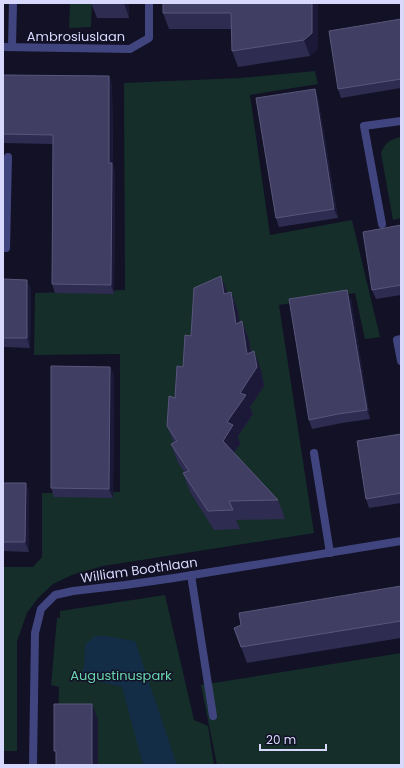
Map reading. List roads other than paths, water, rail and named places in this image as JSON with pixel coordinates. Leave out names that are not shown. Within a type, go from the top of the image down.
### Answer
[{"type":"street","name":"Ambrosiuslaan","points":[[12,47],[13,3]]},
{"type":"street","name":"Ambrosiuslaan","points":[[3,47],[130,49],[149,38],[149,3]]},
{"type":"street","points":[[382,224],[364,126],[401,121]]},
{"type":"street","points":[[3,248],[6,248],[8,157]]},
{"type":"street","points":[[401,339],[397,340],[401,361]]},
{"type":"street","points":[[314,453],[330,553]]},
{"type":"street","name":"William Boothlaan","points":[[34,765],[35,634],[41,609],[56,595],[73,591],[191,575],[401,541]]},
{"type":"street","points":[[191,575],[213,716]]},
{"type":"water","points":[[95,636],[106,636],[135,641],[177,765],[143,765],[122,687],[80,677],[84,668],[85,645]]},
{"type":"park label","name":"Augustinuspark","points":[[121,675]]}]
